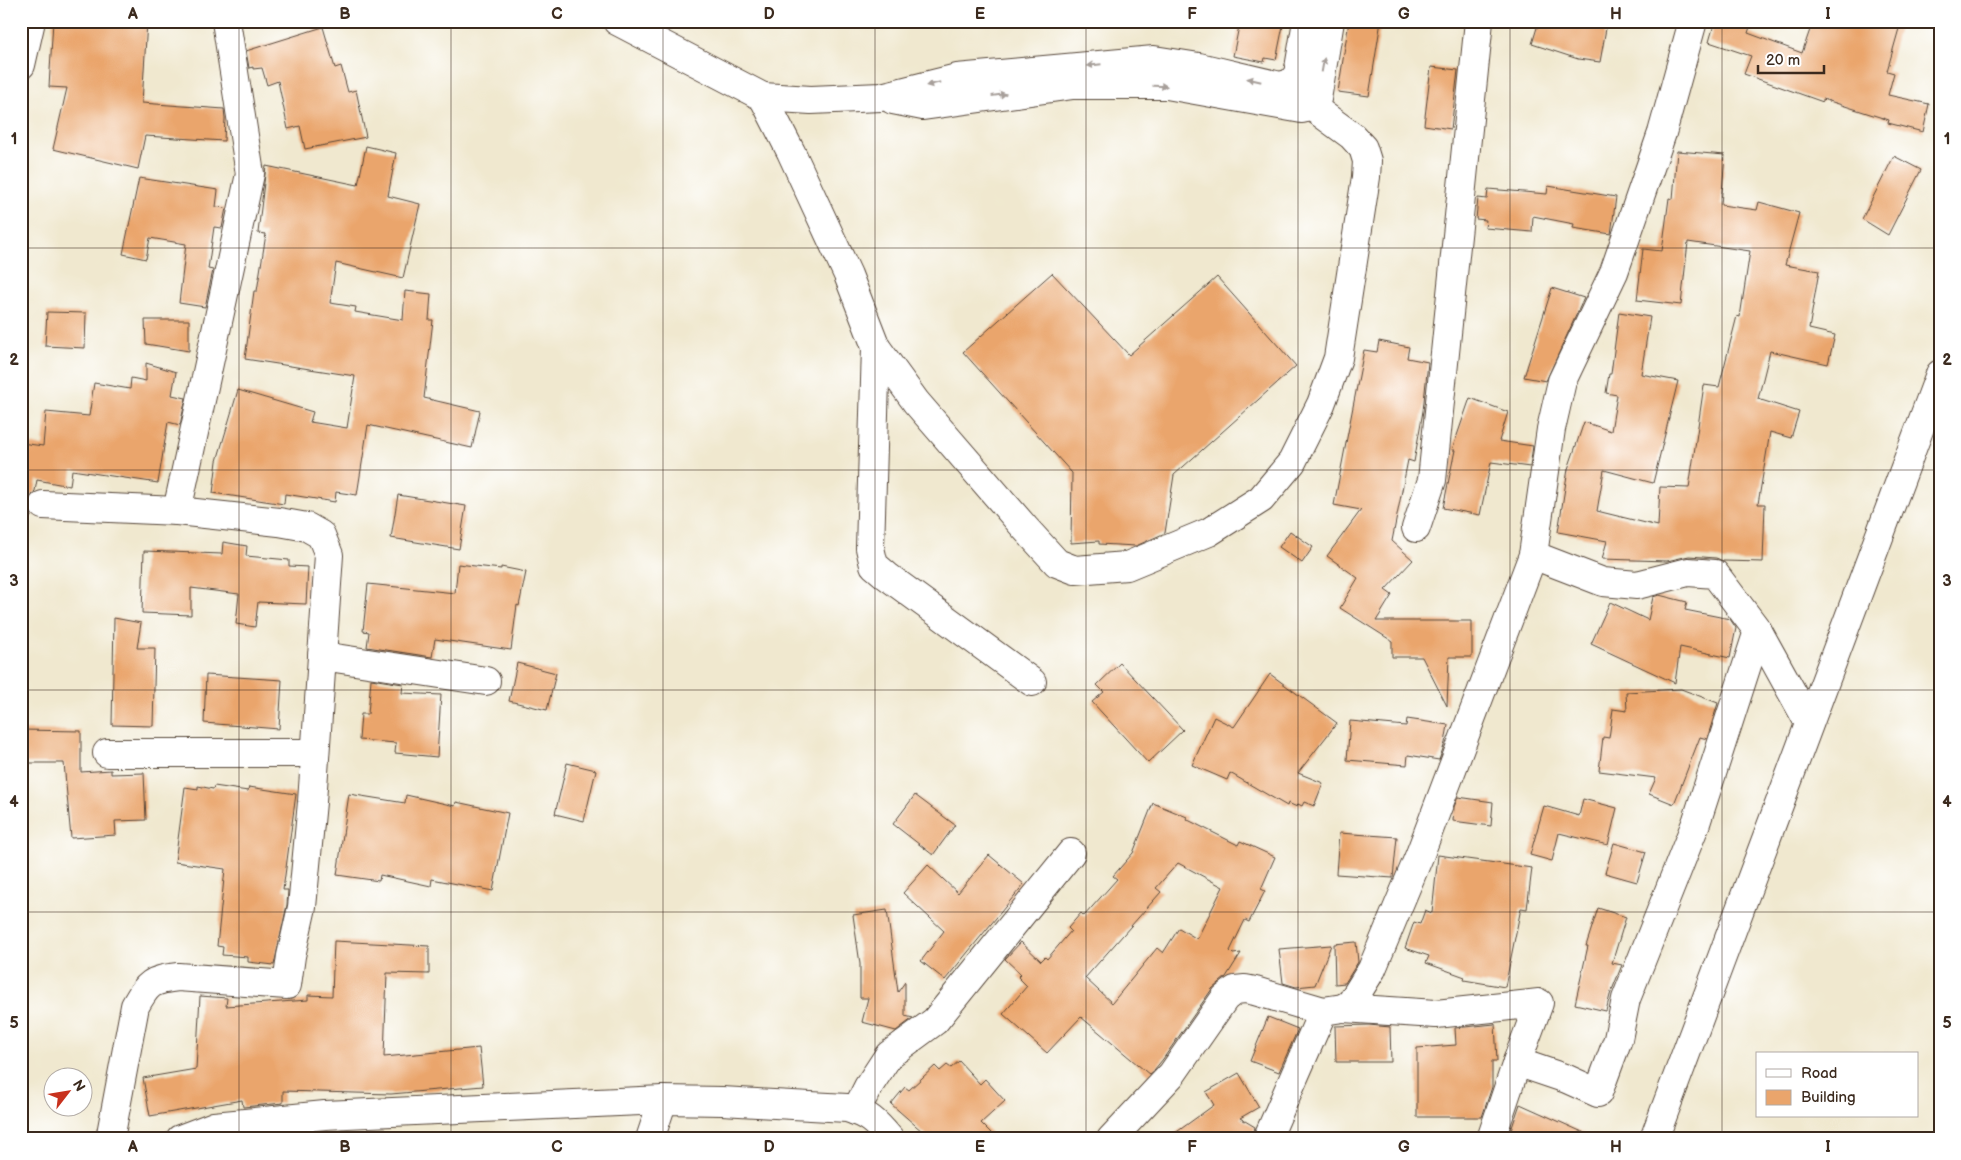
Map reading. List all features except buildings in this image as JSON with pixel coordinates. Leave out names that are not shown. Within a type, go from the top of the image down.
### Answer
[{"type":"street","points":[[21,65],[31,21]]},
{"type":"street","points":[[177,511],[250,174],[226,21]]},
{"type":"street","points":[[617,21],[763,97],[811,100],[882,97],[957,78],[1154,60],[1200,67],[1280,86],[1284,94],[1311,106],[1352,136],[1363,148],[1367,161],[1338,358],[1320,404],[1292,462],[1261,499],[1209,532],[1127,566],[1075,570],[1057,563],[916,402],[876,347],[848,275],[791,152],[763,97]]},
{"type":"street","points":[[1284,94],[1298,74],[1307,21]]},
{"type":"street","points":[[1311,106],[1317,98],[1330,21]]},
{"type":"street","points":[[1416,528],[1432,480],[1479,21]]},
{"type":"street","points":[[1267,1139],[1333,1009],[1351,1003],[1376,960],[1420,854],[1533,555],[1551,430],[1562,381],[1614,272],[1662,133],[1693,21]]},
{"type":"street","points":[[876,347],[870,548],[874,565],[1032,682]]},
{"type":"street","points":[[1654,1139],[1940,374]]},
{"type":"street","points":[[44,505],[177,511],[279,522],[307,527],[320,535],[329,555],[302,907],[287,984],[178,977],[161,979],[146,987],[135,1006],[110,1139]]},
{"type":"street","points":[[1533,555],[1603,582],[1637,585],[1688,572],[1714,574],[1758,631],[1809,723]]},
{"type":"street","points":[[1517,1062],[1567,1079],[1598,1093],[1618,1039],[1626,999],[1696,823],[1758,631]]},
{"type":"street","points":[[322,656],[486,681]]},
{"type":"street","points":[[107,753],[315,753]]},
{"type":"street","points":[[856,1111],[868,1087],[889,1054],[935,1022],[1071,854]]},
{"type":"street","points":[[1112,1139],[1172,1074],[1217,1008],[1235,990],[1245,989],[1333,1009],[1436,1014],[1539,1003],[1491,1139]]},
{"type":"street","points":[[650,1139],[663,1100]]},
{"type":"street","points":[[180,1139],[214,1126],[307,1117],[663,1100],[837,1107],[866,1115],[875,1121],[890,1139]]}]
